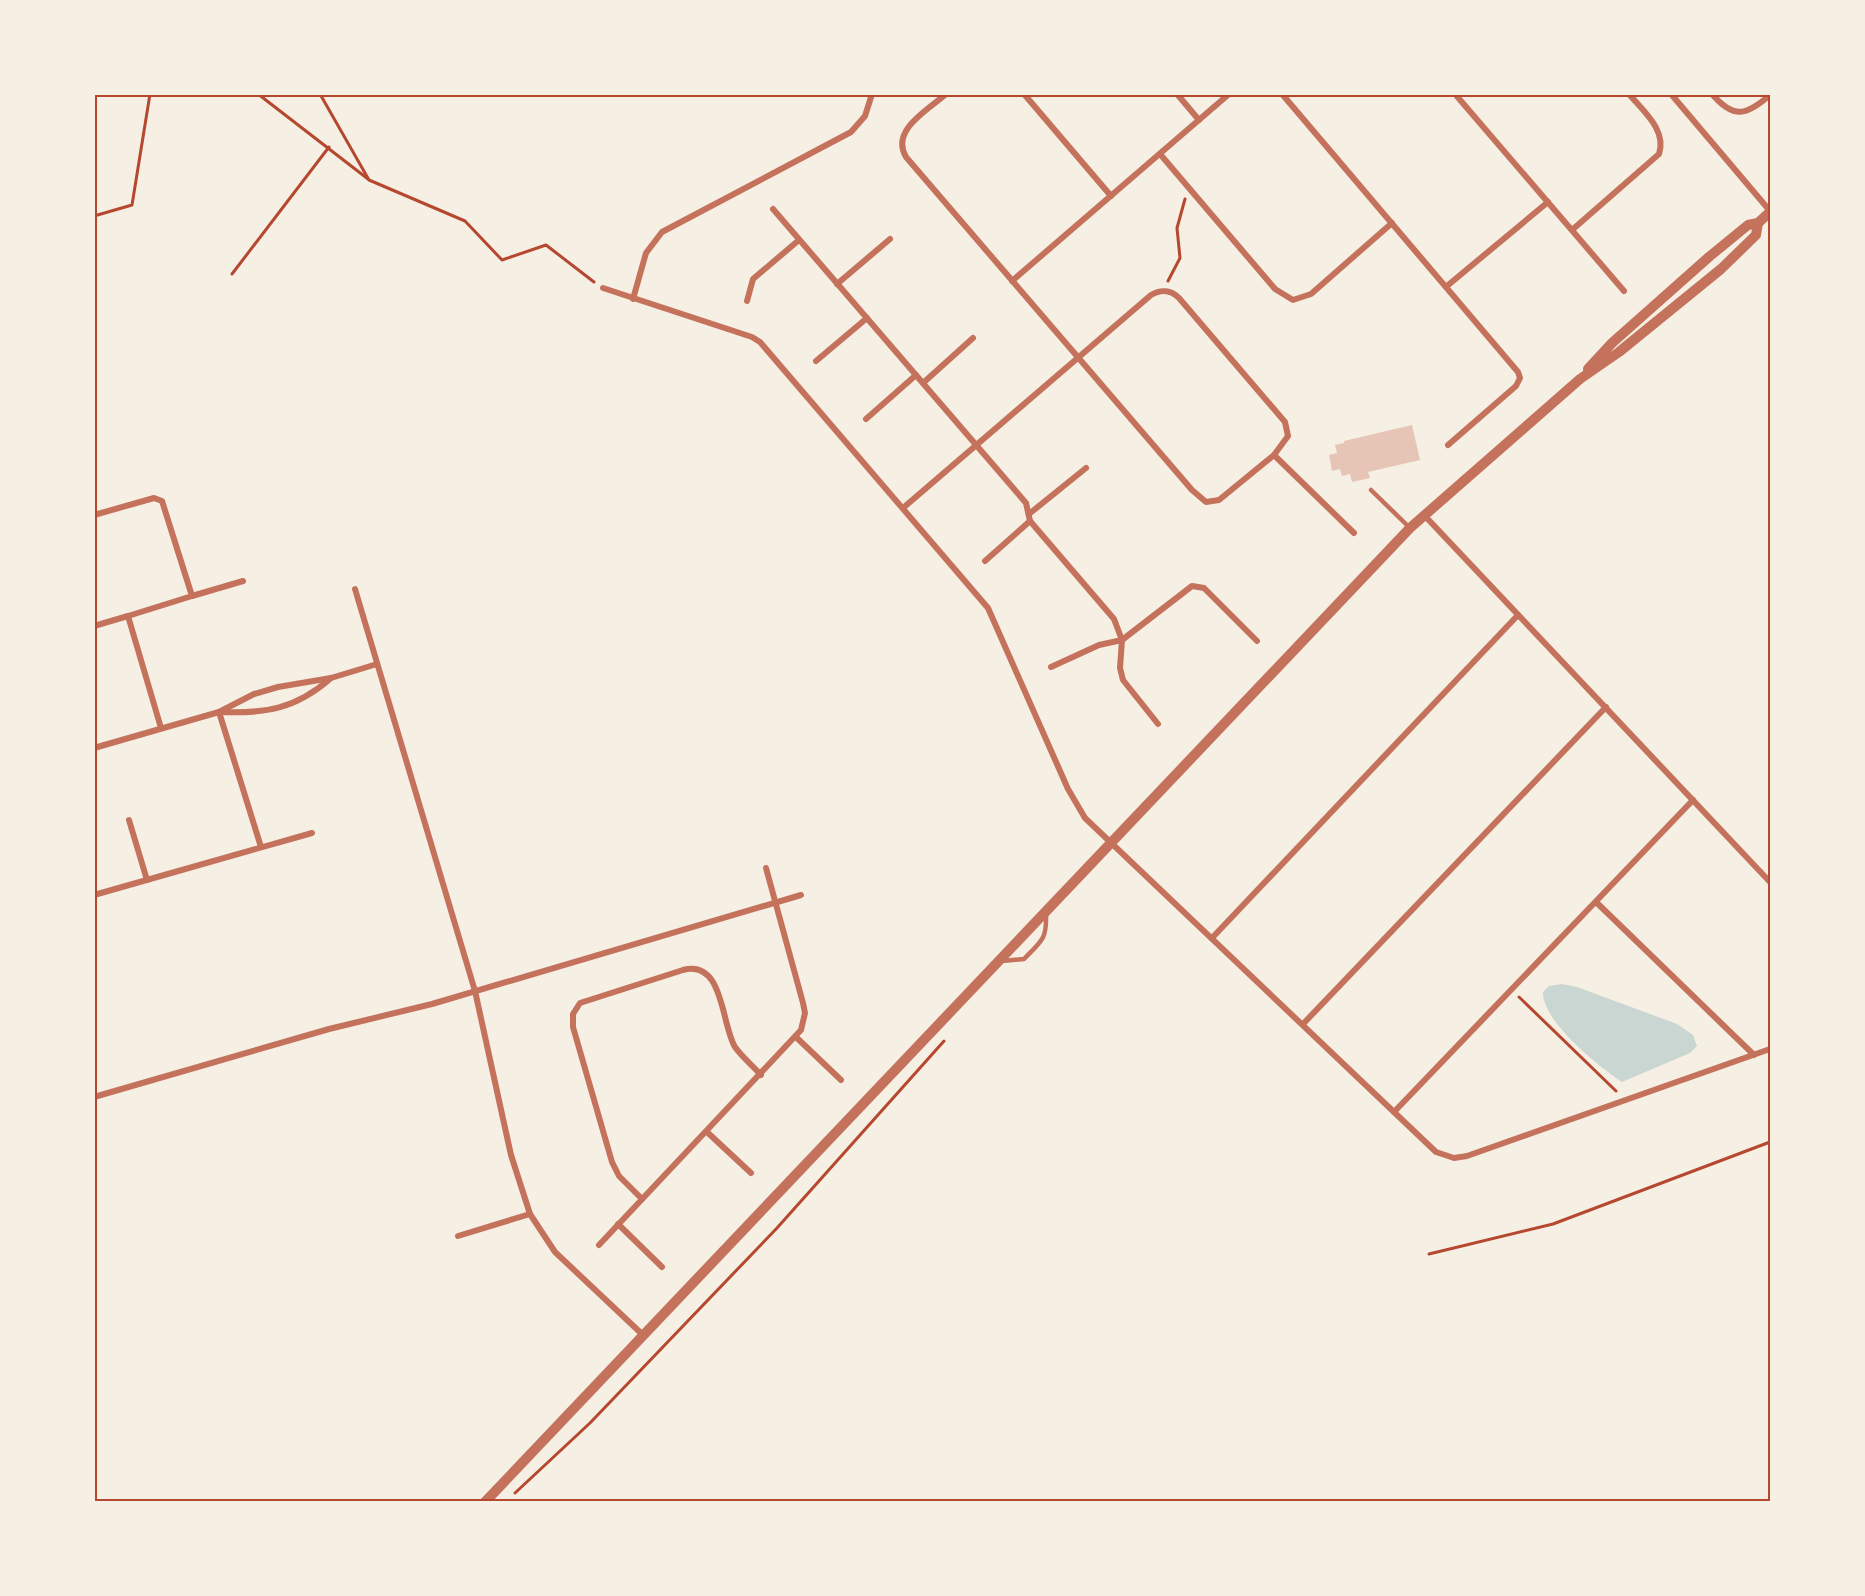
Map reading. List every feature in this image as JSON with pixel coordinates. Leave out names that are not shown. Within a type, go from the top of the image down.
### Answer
[{"type":"street","points":[[633,299],[646,253],[662,232],[851,132],[865,116],[872,94]]},
{"type":"street","points":[[903,508],[1078,357],[1151,295],[1164,291],[1179,298],[1285,422],[1288,436],[1274,455],[1219,500],[1206,502],[1192,490],[1078,357],[1012,281],[903,153],[901,145],[903,134],[946,94]]},
{"type":"street","points":[[1024,94],[1111,196]]},
{"type":"street","points":[[1177,94],[1199,120]]},
{"type":"street","points":[[1012,281],[1229,94]]},
{"type":"street","points":[[1282,94],[1517,369],[1519,382],[1448,445]]},
{"type":"street","points":[[1455,94],[1624,291]]},
{"type":"street","points":[[1572,230],[1659,154],[1662,142],[1657,129],[1629,94]]},
{"type":"street","points":[[1580,379],[1612,343],[1677,285],[1748,225],[1758,223],[1770,211],[1671,94]]},
{"type":"street","points":[[1712,94],[1727,110],[1742,112],[1758,105],[1770,95]]},
{"type":"street","points":[[1160,154],[1275,289],[1293,300],[1311,294],[1392,223]]},
{"type":"street","points":[[1447,286],[1548,202]]},
{"type":"street","points":[[773,209],[1026,503],[1030,518],[1113,619],[1122,640],[1120,668],[1123,680],[1158,724]]},
{"type":"street","points":[[485,1502],[1410,528],[1580,379],[1619,352],[1721,269],[1756,235],[1758,223]]},
{"type":"street","points":[[837,284],[890,239]]},
{"type":"street","points":[[747,300],[753,279],[799,240]]},
{"type":"street","points":[[603,288],[753,337],[760,342],[992,613],[1075,802],[1085,818],[1436,1152],[1454,1158],[1770,1049]]},
{"type":"street","points":[[816,361],[867,318]]},
{"type":"street","points":[[923,383],[973,338]]},
{"type":"street","points":[[866,419],[916,375]]},
{"type":"street","points":[[1274,455],[1354,533]]},
{"type":"street","points":[[985,561],[1086,468]]},
{"type":"street","points":[[94,515],[154,498],[162,501],[192,596]]},
{"type":"street","points":[[1424,515],[1770,882]]},
{"type":"street","points":[[94,626],[243,581]]},
{"type":"street","points":[[1051,667],[1099,645],[1122,640],[1184,590],[1195,586],[1204,588],[1257,641]]},
{"type":"street","points":[[354,589],[475,991],[511,1155],[530,1214],[555,1252],[643,1335]]},
{"type":"street","points":[[1212,938],[1518,615]]},
{"type":"street","points":[[128,616],[161,729]]},
{"type":"street","points":[[94,748],[219,712],[254,694],[331,678],[377,664]]},
{"type":"street","points":[[219,712],[264,712],[284,707],[313,694],[331,678]]},
{"type":"street","points":[[1303,1024],[1606,707]]},
{"type":"street","points":[[219,712],[261,847]]},
{"type":"street","points":[[1394,1112],[1693,800]]},
{"type":"street","points":[[129,820],[147,880]]},
{"type":"street","points":[[94,896],[312,833]]},
{"type":"street","points":[[599,1245],[796,1038],[801,1030],[805,1013],[766,868]]},
{"type":"street","points":[[94,1097],[329,1029],[475,991],[801,895]]},
{"type":"street","points":[[1596,902],[1754,1055]]},
{"type":"street","points":[[642,1199],[619,1176],[610,1157],[573,1027],[573,1014],[580,1002],[683,970],[700,970],[706,973],[715,985],[729,1035],[736,1049],[761,1075]]},
{"type":"street","points":[[796,1038],[841,1080]]},
{"type":"street","points":[[707,1132],[751,1173]]},
{"type":"street","points":[[458,1236],[530,1214]]},
{"type":"street","points":[[618,1224],[662,1267]]},
{"type":"lane","points":[[1371,490],[1410,528]]},
{"type":"lane","points":[[999,960],[1022,960],[1042,940],[1047,933],[1046,912]]},
{"type":"path","points":[[94,216],[132,206],[150,94]]},
{"type":"path","points":[[258,94],[369,180],[465,220],[502,260],[546,245],[603,288]]},
{"type":"path","points":[[321,94],[369,180]]},
{"type":"path","points":[[232,274],[329,147]]},
{"type":"path","points":[[1164,291],[1180,258],[1178,220],[1185,198],[1191,191]]},
{"type":"path","points":[[1512,990],[1626,1100]]},
{"type":"path","points":[[514,1494],[590,1423],[777,1228],[949,1036]]},
{"type":"path","points":[[1429,1254],[1553,1224],[1770,1143]]},
{"type":"shaded area","points":[[1562,984],[1577,987],[1677,1024],[1693,1035],[1697,1046],[1690,1053],[1622,1082],[1587,1055],[1561,1029],[1552,1016],[1545,1004],[1543,992],[1549,986]]},
{"type":"building","points":[[1412,425],[1420,460],[1368,472],[1370,478],[1352,482],[1350,474],[1342,476],[1340,469],[1332,471],[1329,455],[1337,453],[1335,445]]}]
